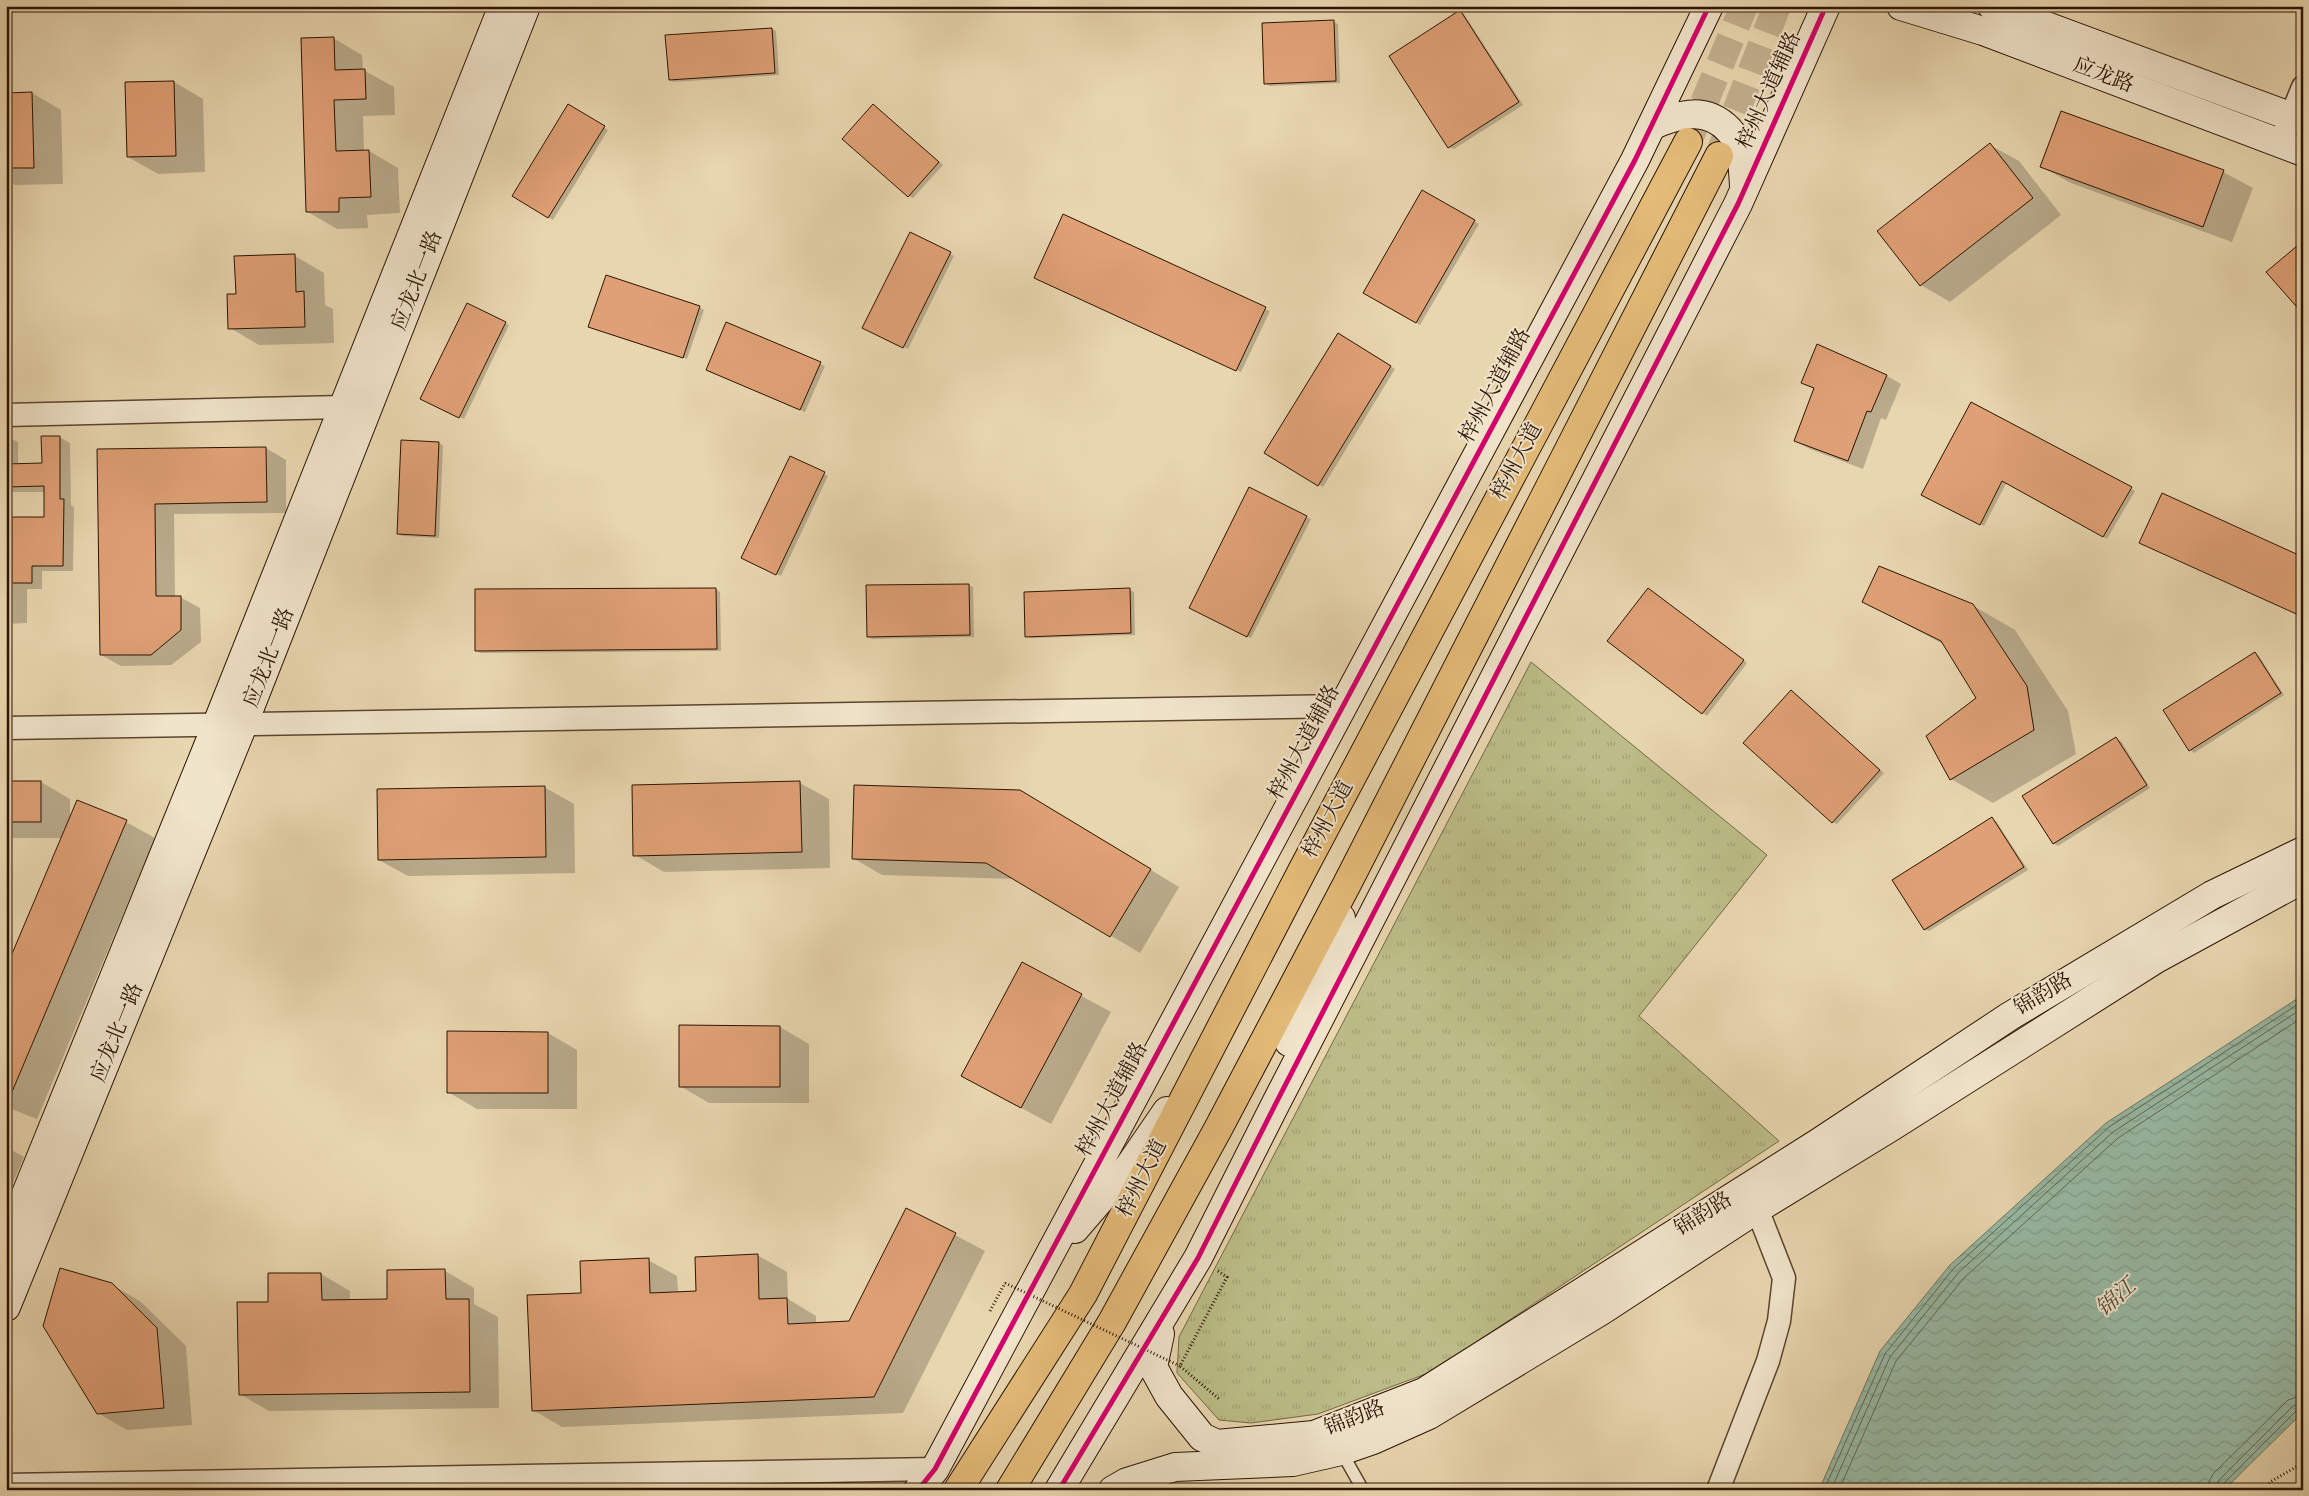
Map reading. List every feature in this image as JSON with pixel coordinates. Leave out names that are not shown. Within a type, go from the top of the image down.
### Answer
[{"type":"highway","name":"梓州大道","points":[[958,1490],[1083,1294],[1298,879],[1688,142]]},
{"type":"highway","name":"梓州大道","points":[[1010,1490],[1112,1322],[1209,1145],[1399,782],[1719,156]]},
{"type":"street","name":"应龙北一路","points":[[6,1307],[230,724],[343,407],[503,6]]},
{"type":"street","name":"应龙北一路","points":[[6,1244],[230,724],[526,6]]},
{"type":"street","name":"梓州大道辅路","points":[[926,1479],[1042,1268],[1653,125],[1709,6]]},
{"type":"street","name":"梓州大道辅路","points":[[1059,1490],[1211,1233],[1738,204],[1826,6]]},
{"type":"street","name":"应龙路","points":[[1900,6],[1983,31],[2291,148]]},
{"type":"street","name":"应龙路","points":[[1992,6],[2297,119]]},
{"type":"street","points":[[2291,148],[2303,87]]},
{"type":"street","points":[[1653,125],[1676,115],[1692,114],[1711,116],[1722,123],[1738,140],[1742,155],[1744,187]]},
{"type":"street","points":[[6,415],[343,407]]},
{"type":"street","points":[[6,728],[1343,706]]},
{"type":"street","points":[[1211,1233],[1273,1079],[1399,782]]},
{"type":"street","name":"锦韵路","points":[[1164,1315],[1154,1367],[1169,1396],[1202,1437],[1217,1444],[1314,1435],[1424,1392],[1818,1143],[2010,1016],[2212,895],[2303,851]]},
{"type":"street","name":"锦韵路","points":[[1112,1490],[1127,1482],[1175,1467],[1293,1462],[1342,1451],[1373,1440],[1429,1415],[1601,1311],[1757,1209],[1891,1127],[2156,959],[2303,880]]},
{"type":"street","points":[[1042,1268],[1130,1165],[1212,1046]]},
{"type":"street","points":[[1718,1490],[1768,1361],[1779,1321],[1784,1278],[1757,1209]]},
{"type":"street","points":[[6,1485],[926,1479]]},
{"type":"lane","points":[[1342,1451],[1363,1490]]},
{"type":"path","points":[[1180,1366],[1227,1276]]},
{"type":"path","points":[[1005,1283],[1180,1366],[1219,1398]]},
{"type":"path","points":[[2266,1490],[2270,1482],[2303,1463]]},
{"type":"green space","points":[[1531,662],[1767,855],[1639,1016],[1779,1141],[1431,1372],[1318,1414],[1251,1423],[1219,1420],[1177,1373],[1179,1337]]},
{"type":"water","name":"锦江","points":[[2303,995],[2303,1412],[2224,1490],[1819,1490],[1880,1351],[1950,1265],[2106,1123]]},
{"type":"building","points":[[1460,10],[1519,102],[1448,148],[1389,56]]},
{"type":"building","points":[[1334,20],[1336,81],[1264,84],[1262,23]]},
{"type":"building","points":[[772,28],[775,73],[669,80],[665,35]]},
{"type":"building","points":[[334,37],[335,70],[365,69],[366,99],[334,100],[336,151],[369,150],[371,197],[339,198],[339,212],[306,212],[301,38]]},
{"type":"building","points":[[174,81],[176,156],[127,157],[125,82]]},
{"type":"building","points":[[32,92],[34,168],[6,168],[6,93]]},
{"type":"building","points":[[568,104],[605,126],[548,218],[512,196]]},
{"type":"building","points":[[873,104],[939,162],[908,197],[842,139]]},
{"type":"building","points":[[2061,111],[2224,170],[2203,227],[2040,167]]},
{"type":"building","points":[[1990,143],[2033,198],[1920,286],[1877,231]]},
{"type":"building","points":[[1422,190],[1475,220],[1416,323],[1363,293]]},
{"type":"building","points":[[1063,214],[1266,307],[1236,371],[1034,278]]},
{"type":"building","points":[[910,232],[951,252],[903,348],[862,328]]},
{"type":"building","points":[[2303,241],[2303,314],[2266,272]]},
{"type":"building","points":[[295,254],[296,292],[304,291],[305,327],[228,329],[227,294],[236,294],[234,256]]},
{"type":"building","points":[[606,275],[700,306],[683,358],[588,327]]},
{"type":"building","points":[[467,303],[506,322],[459,418],[420,399]]},
{"type":"building","points":[[726,322],[821,362],[800,410],[706,370]]},
{"type":"building","points":[[1338,333],[1391,366],[1318,486],[1264,453]]},
{"type":"building","points":[[1817,344],[1887,375],[1871,412],[1867,411],[1848,461],[1794,441],[1814,388],[1801,383]]},
{"type":"building","points":[[1971,402],[2132,487],[2103,537],[2002,481],[1980,525],[1921,495]]},
{"type":"building","points":[[41,436],[60,436],[60,499],[64,499],[63,566],[32,566],[32,583],[12,583],[12,517],[44,517],[44,486],[6,487],[6,464],[42,463]]},
{"type":"building","points":[[401,440],[439,442],[435,536],[397,534]]},
{"type":"building","points":[[266,447],[267,502],[155,504],[156,596],[181,596],[181,630],[151,655],[100,655],[97,449]]},
{"type":"building","points":[[790,456],[825,472],[776,575],[741,558]]},
{"type":"building","points":[[1249,487],[1307,516],[1247,637],[1189,608]]},
{"type":"building","points":[[2162,493],[2303,557],[2303,617],[2139,543]]},
{"type":"building","points":[[1879,566],[1973,604],[2027,686],[2034,730],[1950,780],[1926,736],[1976,698],[1941,641],[1862,602]]},
{"type":"building","points":[[969,584],[970,635],[867,637],[866,585]]},
{"type":"building","points":[[716,588],[717,649],[475,651],[475,589]]},
{"type":"building","points":[[1130,588],[1131,633],[1025,637],[1024,592]]},
{"type":"building","points":[[1648,588],[1744,660],[1702,714],[1607,641]]},
{"type":"building","points":[[2255,652],[2281,693],[2189,751],[2163,710]]},
{"type":"building","points":[[1791,690],[1880,770],[1832,823],[1743,743]]},
{"type":"building","points":[[2116,737],[2147,785],[2053,844],[2022,796]]},
{"type":"building","points":[[6,781],[41,781],[41,822],[6,822]]},
{"type":"building","points":[[800,781],[802,852],[633,856],[632,785]]},
{"type":"building","points":[[854,785],[1020,790],[1151,869],[1110,937],[986,863],[852,859]]},
{"type":"building","points":[[545,786],[546,857],[378,860],[377,789]]},
{"type":"building","points":[[77,800],[127,820],[6,1106],[6,968]]},
{"type":"building","points":[[1992,817],[2024,867],[1924,930],[1892,880]]},
{"type":"building","points":[[1022,962],[1082,994],[1021,1108],[961,1076]]},
{"type":"building","points":[[679,1025],[780,1026],[780,1087],[679,1087]]},
{"type":"building","points":[[447,1031],[548,1032],[548,1093],[447,1093]]},
{"type":"building","points":[[906,1208],[956,1233],[874,1397],[532,1411],[527,1295],[581,1293],[580,1261],[649,1258],[650,1293],[696,1291],[695,1257],[758,1254],[759,1299],[787,1298],[788,1324],[849,1321]]},
{"type":"building","points":[[60,1268],[112,1283],[157,1328],[164,1408],[97,1414],[43,1326]]},
{"type":"building","points":[[445,1269],[446,1299],[469,1299],[470,1392],[239,1395],[237,1302],[268,1302],[268,1273],[321,1273],[322,1300],[387,1299],[387,1270]]},
{"type":"tunnel","points":[[1688,142],[1744,6]]},
{"type":"tunnel","points":[[1721,150],[1777,6]]},
{"type":"cycle path","points":[[918,1490],[935,1469],[1635,160],[1709,6]]},
{"type":"cycle path","points":[[1059,1490],[1198,1258],[1738,204],[1826,6]]}]
